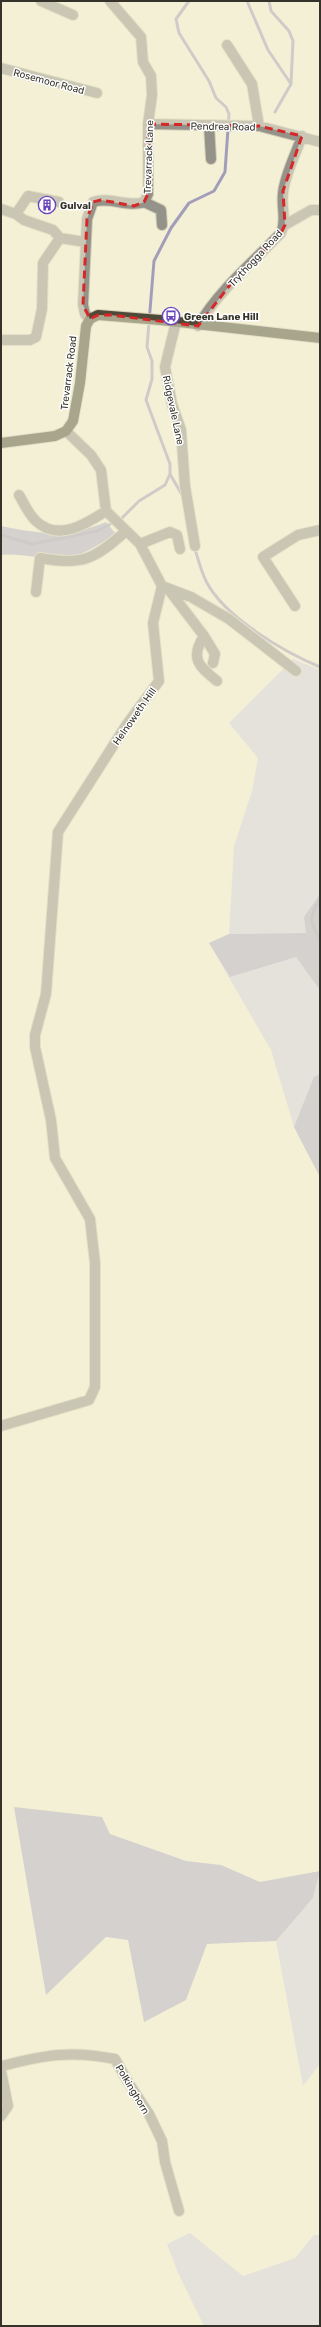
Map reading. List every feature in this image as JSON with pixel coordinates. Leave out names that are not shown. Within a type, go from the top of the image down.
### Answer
[{"type":"main road","points":[[90,320],[98,315],[137,318],[198,326],[320,338]]},
{"type":"main road","name":"Trevarrack Road","points":[[66,431],[73,421],[77,406],[86,326],[90,320]]},
{"type":"main road","points":[[1,443],[56,436],[66,431]]},
{"type":"street","points":[[41,1],[73,14]]},
{"type":"street","name":"Trevarrack Lane","points":[[90,320],[85,314],[83,305],[87,219],[93,202],[101,200],[134,206],[144,202],[148,194],[148,124],[152,95],[151,76],[143,62],[141,37],[110,1]]},
{"type":"street","points":[[227,45],[252,84],[259,126]]},
{"type":"street","name":"Rosemoor Road","points":[[1,68],[97,93]]},
{"type":"street","name":"Pendrea Road","points":[[148,124],[259,126],[302,136],[320,142]]},
{"type":"street","points":[[208,125],[211,158]]},
{"type":"street","name":"Trythogga Road","points":[[198,326],[207,312],[230,285],[281,232],[285,225],[282,208],[283,191],[302,136]]},
{"type":"street","points":[[16,214],[28,196],[59,202]]},
{"type":"street","points":[[144,202],[161,210],[162,225]]},
{"type":"street","points":[[1,209],[16,214],[24,220],[53,230],[60,238],[85,242]]},
{"type":"street","points":[[285,225],[311,210],[320,210]]},
{"type":"street","points":[[4,340],[30,340],[36,337],[42,309],[43,263],[60,238]]},
{"type":"street","name":"Ridgevale Lane","points":[[176,322],[165,367],[172,404],[181,430],[185,486],[196,546]]},
{"type":"street","points":[[66,431],[92,456],[101,470],[107,513],[140,544],[165,588],[204,636],[215,654],[212,663]]},
{"type":"street","points":[[19,495],[36,521],[49,529],[71,530],[85,525],[107,513]]},
{"type":"street","points":[[36,592],[40,558],[59,562],[81,561],[102,552],[123,528]]},
{"type":"street","points":[[296,606],[263,557],[298,535],[320,530]]},
{"type":"street","points":[[140,544],[170,532],[177,535],[180,549]]},
{"type":"street","points":[[165,588],[191,598],[229,619],[296,671]]},
{"type":"street","name":"Helnoweth Hill","points":[[1,1426],[90,1400],[95,1387],[95,1263],[90,1219],[55,1158],[51,1120],[35,1047],[35,1035],[46,994],[58,832],[127,724],[159,681],[153,623],[165,588]]},
{"type":"street","points":[[204,636],[198,648],[197,659],[200,666],[217,681]]},
{"type":"street","name":"Polkinghorn","points":[[1,2116],[8,2106],[1,2071],[2,2066],[55,2054],[87,2053],[115,2059],[149,2114],[162,2141],[165,2162],[179,2211]]},
{"type":"highlighted area","points":[[148,124],[259,126],[302,136],[283,191],[285,225],[281,233],[230,285],[198,326],[111,315],[98,315],[90,319],[83,305],[87,219],[93,202],[101,200],[134,206],[144,202],[148,194]]},
{"type":"shaded area","points":[[106,522],[116,534],[81,554],[59,559],[1,555],[1,526],[29,531],[54,533],[79,530]]},
{"type":"shaded area","points":[[293,659],[320,670],[320,1177],[294,1127],[271,1050],[209,943],[229,934],[234,846],[252,791],[258,758],[229,723]]},
{"type":"shaded area","points":[[320,894],[320,990],[296,957],[230,977],[209,943],[229,934],[306,933],[304,917]]},
{"type":"shaded area","points":[[320,1074],[320,1177],[294,1127],[314,1077]]},
{"type":"shaded area","points":[[14,1807],[102,1817],[110,1834],[186,1861],[221,1865],[260,1882],[320,1871],[313,1898],[276,1941],[207,1944],[186,2000],[144,2022],[128,1940],[106,1937],[46,1995]]},
{"type":"shaded area","points":[[320,1871],[320,2064],[303,2086],[276,1941],[313,1898]]},
{"type":"shaded area","points":[[190,2233],[243,2276],[295,2258],[314,2235],[320,2235],[320,2326],[204,2326],[178,2273],[167,2244]]},
{"type":"waterway","points":[[1,535],[32,544],[97,531],[122,518],[139,501],[165,485],[170,474],[170,464],[146,400],[152,379],[152,361],[147,347],[154,261],[171,228],[189,203],[214,191],[225,172],[229,114],[226,107],[216,98],[209,81],[179,33],[176,19],[189,1]]},
{"type":"waterway","points":[[247,1],[268,50],[291,84],[275,112]]},
{"type":"waterway","points":[[269,1],[271,11],[289,31],[293,41],[291,84]]},
{"type":"waterway","points":[[170,474],[182,495]]},
{"type":"waterway","points":[[195,549],[206,581],[226,608],[256,632],[273,643],[320,667]]},
{"type":"waterway","points":[[320,900],[312,915],[312,923],[320,939]]},
{"type":"place","name":"Gulval","points":[[47,205]]},
{"type":"place","name":"Green Lane Hill","points":[[171,316]]}]
